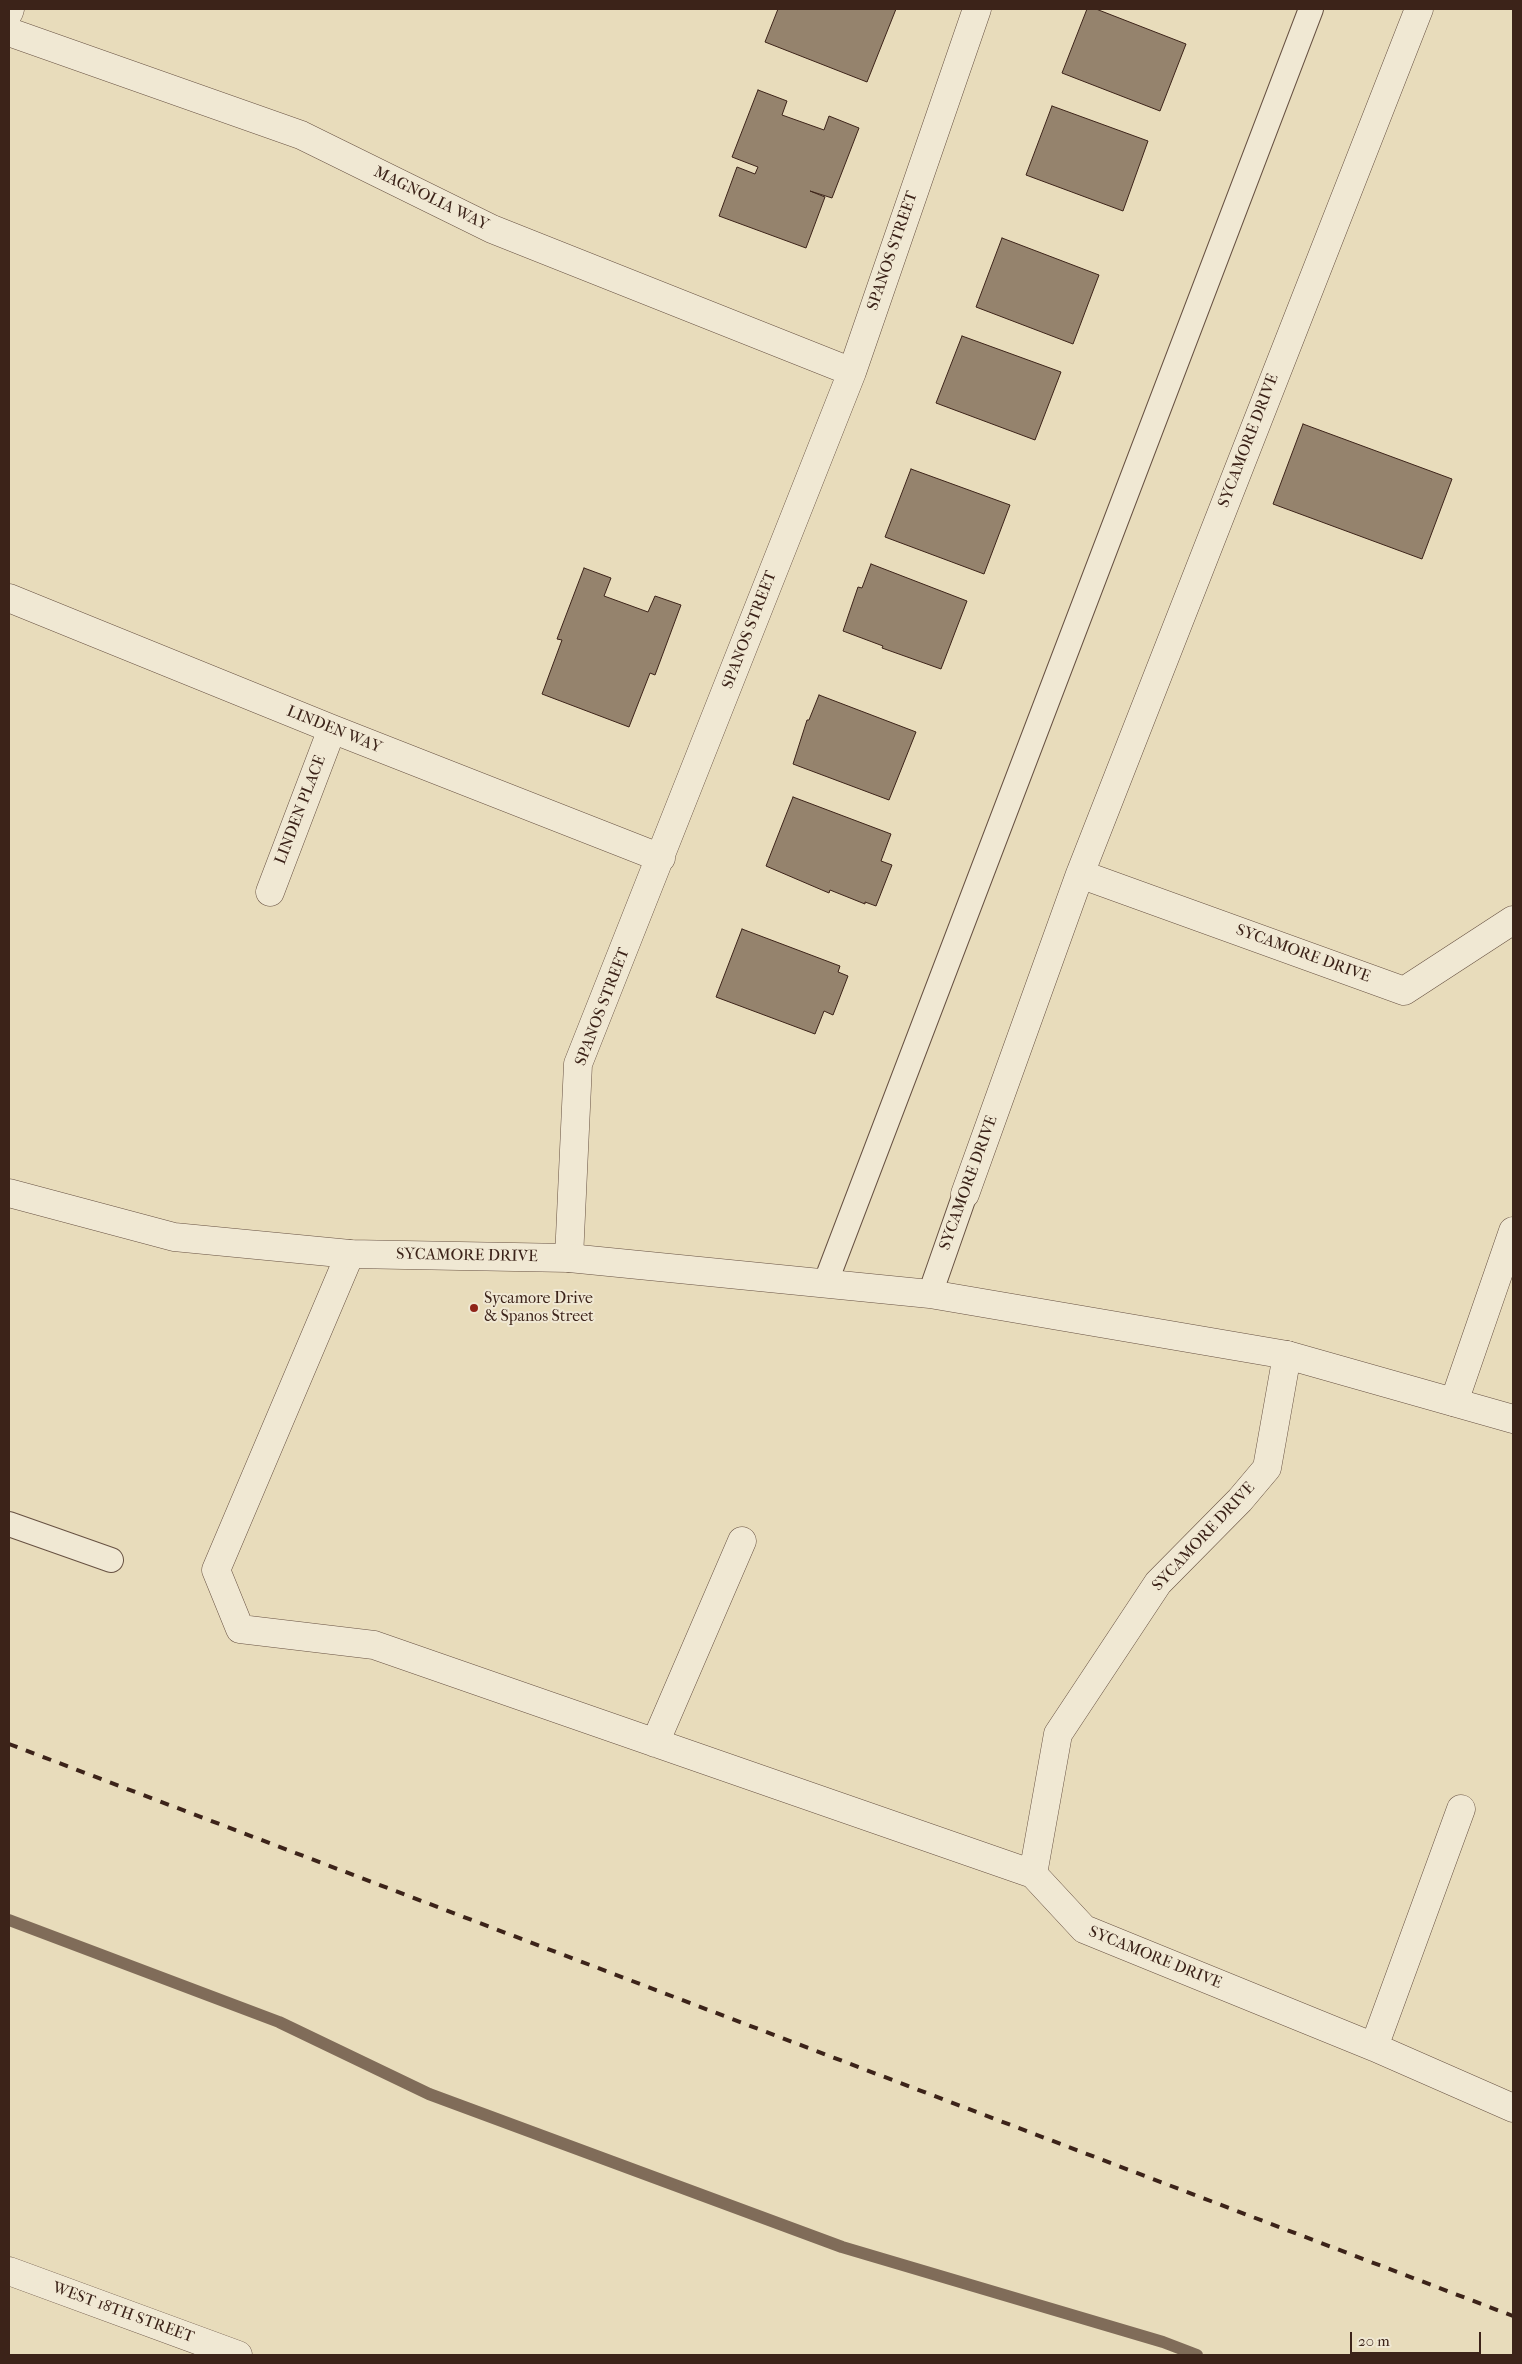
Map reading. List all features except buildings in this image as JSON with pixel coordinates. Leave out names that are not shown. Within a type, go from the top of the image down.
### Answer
[{"type":"street","name":"SPANOS STREET","points":[[569,1258],[578,1064],[852,372],[976,9]]},
{"type":"street","name":"SYCAMORE DRIVE","points":[[966,1194],[1080,874],[1419,9]]},
{"type":"street","name":"MAGNOLIA WAY","points":[[9,32],[301,135],[492,229],[852,372]]},
{"type":"street","name":"LINDEN WAY","points":[[9,598],[332,729],[661,858]]},
{"type":"street","name":"LINDEN PLACE","points":[[270,892],[332,729]]},
{"type":"street","name":"SYCAMORE DRIVE","points":[[1080,874],[1404,991],[1513,920]]},
{"type":"street","name":"SYCAMORE DRIVE","points":[[9,1194],[174,1237],[350,1254],[569,1258],[930,1294],[1287,1355],[1513,1419]]},
{"type":"street","points":[[1454,1402],[1513,1230]]},
{"type":"street","points":[[350,1254],[216,1570],[240,1629],[374,1645],[1033,1874]]},
{"type":"street","name":"SYCAMORE DRIVE","points":[[1287,1355],[1268,1468],[1240,1500],[1158,1584],[1058,1734],[1033,1874],[1084,1929],[1374,2047],[1513,2108]]},
{"type":"street","points":[[655,1743],[742,1541]]},
{"type":"street","points":[[1374,2047],[1461,1809]]},
{"type":"street","name":"WEST 18TH STREET","points":[[9,2271],[238,2355]]},
{"type":"lane","points":[[825,1284],[1311,9]]},
{"type":"lane","name":"SYCAMORE DRIVE","points":[[930,1294],[966,1194]]},
{"type":"lane","points":[[9,1524],[111,1560]]},
{"type":"waterway","points":[[9,1920],[279,2022],[429,2094],[842,2247],[1163,2342],[1197,2355]]},
{"type":"railway","points":[[9,1744],[1513,2316]]},
{"type":"place","name":"Sycamore Drive & Spanos Street","points":[[474,1308]]}]
